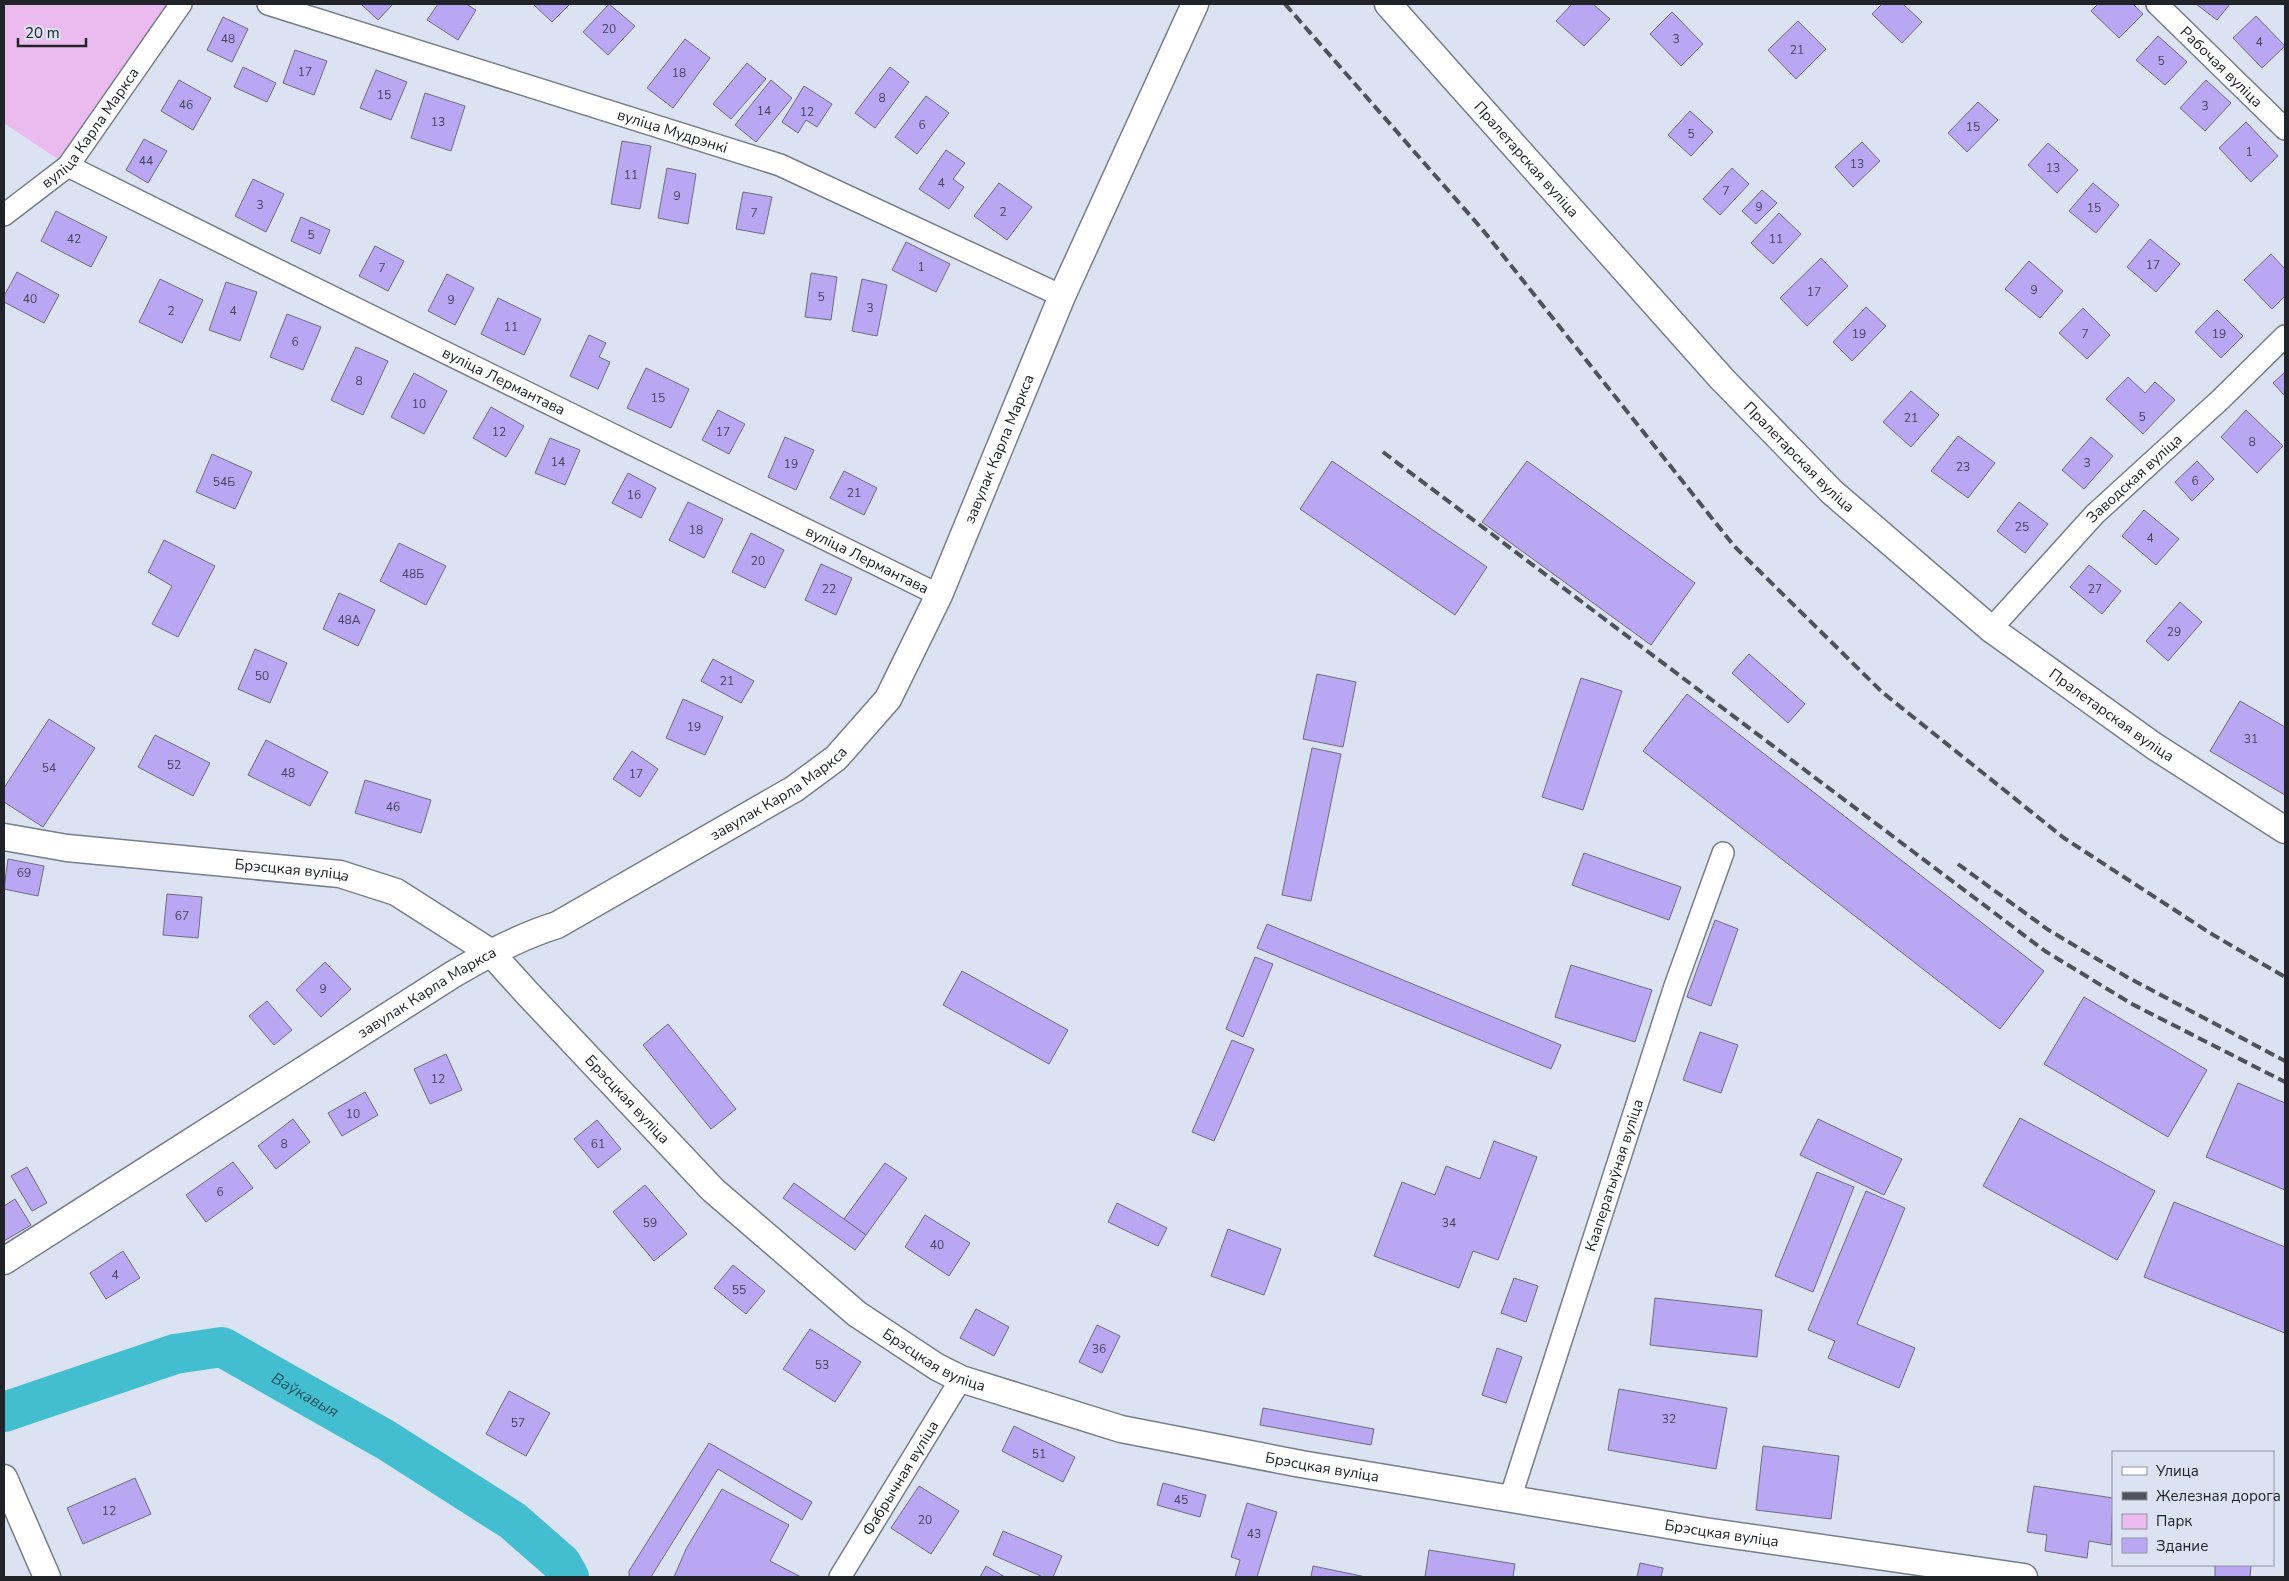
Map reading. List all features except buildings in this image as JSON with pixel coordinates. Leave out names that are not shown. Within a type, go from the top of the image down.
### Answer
[{"type":"street","name":"вуліца Карла Маркса","points":[[4,215],[68,166],[181,4]]},
{"type":"street","name":"вуліца Мудрэнкі","points":[[268,4],[780,165],[1062,296]]},
{"type":"street","name":"Пралетарская вуліца","points":[[1388,4],[1722,379],[1832,492],[1991,629],[2154,746],[2285,830]]},
{"type":"street","name":"Рабочая вуліца","points":[[2157,4],[2285,129]]},
{"type":"street","name":"завулак Карла Маркса","points":[[4,1261],[452,974],[490,952],[557,924],[794,789],[836,758],[888,699],[939,595],[1062,296],[1188,7]]},
{"type":"street","name":"вуліца Лермантава","points":[[68,166],[939,595]]},
{"type":"street","name":"Заводская вуліца","points":[[1991,629],[2095,514],[2221,399],[2285,336]]},
{"type":"street","name":"Брэсцкая вуліца","points":[[4,837],[67,848],[340,874],[396,892],[490,952],[713,1190],[857,1314],[937,1367],[961,1380],[1121,1429],[1301,1464],[1704,1531],[2024,1577]]},
{"type":"street","name":"Кааператыўная вуліца","points":[[1510,1499],[1676,986],[1723,853]]},
{"type":"street","name":"Фабрычная вуліца","points":[[840,1577],[961,1380]]},
{"type":"street","points":[[4,1478],[47,1577]]},
{"type":"green space","points":[[4,4],[167,4],[59,160],[4,123]]},
{"type":"waterway","name":"Ваўкавыя","points":[[4,1412],[175,1354],[222,1347],[386,1440],[513,1521],[561,1563],[569,1577]]},
{"type":"railway","points":[[1285,4],[1482,229],[1734,546],[1882,692],[2064,838],[2210,933],[2285,977]]},
{"type":"railway","points":[[1383,452],[2045,951],[2132,1004],[2285,1082]]},
{"type":"railway","points":[[1958,864],[2047,929],[2127,977],[2285,1061]]}]
